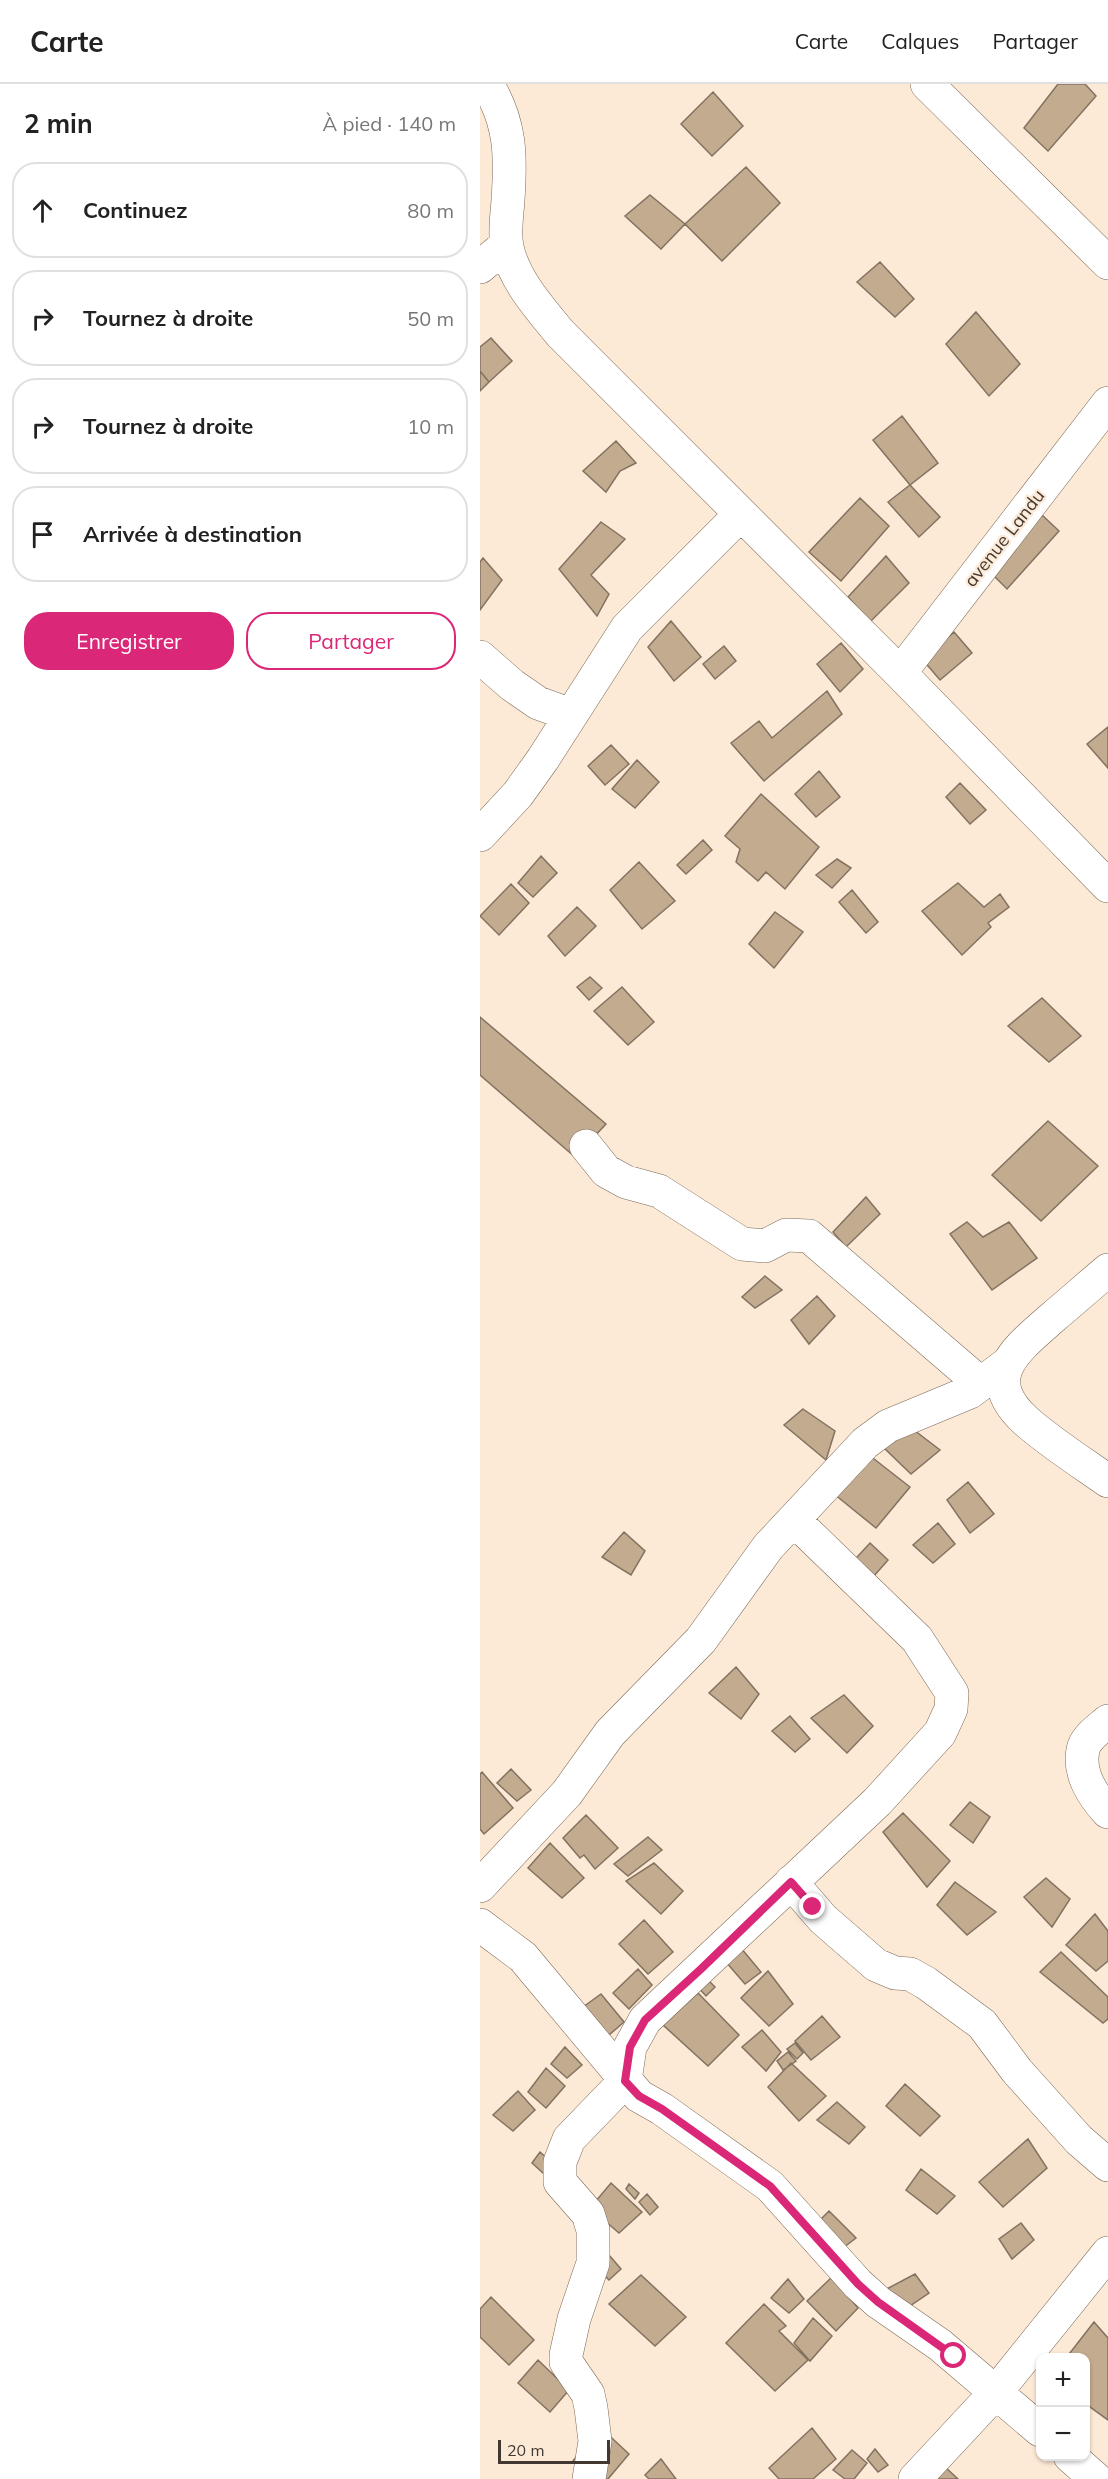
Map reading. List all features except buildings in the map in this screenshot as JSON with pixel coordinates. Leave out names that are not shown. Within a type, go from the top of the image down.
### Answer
[{"type":"street","points":[[487,84],[509,133],[506,245],[512,264],[528,293],[560,333],[900,673],[1108,886]]},
{"type":"street","points":[[927,84],[1108,263]]},
{"type":"street","points":[[480,267],[506,245]]},
{"type":"street","name":"avenue Landu","points":[[900,673],[1108,403]]},
{"type":"street","points":[[480,835],[518,794],[627,628],[741,514]]},
{"type":"street","points":[[480,657],[512,685],[538,703],[571,715]]},
{"type":"street","points":[[586,1146],[606,1171],[626,1182],[659,1191],[742,1244],[765,1246],[786,1235],[809,1236],[981,1384]]},
{"type":"street","points":[[1108,1270],[1012,1354],[1004,1378],[1005,1389],[1011,1404],[1026,1421],[1108,1481]]},
{"type":"street","points":[[480,1886],[567,1793],[610,1733],[701,1640],[768,1547],[850,1458],[888,1426],[970,1392],[1007,1364]]},
{"type":"street","points":[[589,2479],[595,2441],[591,2408],[588,2394],[566,2362],[574,2319],[593,2263],[593,2230],[588,2214],[560,2182],[560,2162],[569,2139],[625,2081],[630,2047],[645,2020],[877,1802],[922,1756],[940,1733],[951,1709],[952,1693],[917,1639],[794,1520]]},
{"type":"street","points":[[1108,1721],[1093,1734],[1083,1749],[1083,1764],[1088,1785],[1108,1812]]},
{"type":"street","points":[[791,1882],[823,1919],[876,1965],[894,1973],[910,1974],[927,1983],[982,2024],[1017,2071],[1078,2140],[1108,2165]]},
{"type":"street","points":[[480,1925],[530,1965],[639,2096],[662,2109],[770,2186],[858,2284],[878,2302],[940,2345],[1036,2426]]},
{"type":"street","points":[[915,2479],[997,2391],[1108,2253]]},
{"type":"street","points":[[1075,2461],[1096,2479]]},
{"type":"route","points":[[813,1907],[791,1882],[645,2020],[630,2047],[625,2081],[639,2096],[662,2109],[770,2186],[858,2284],[878,2302],[954,2356]]}]
